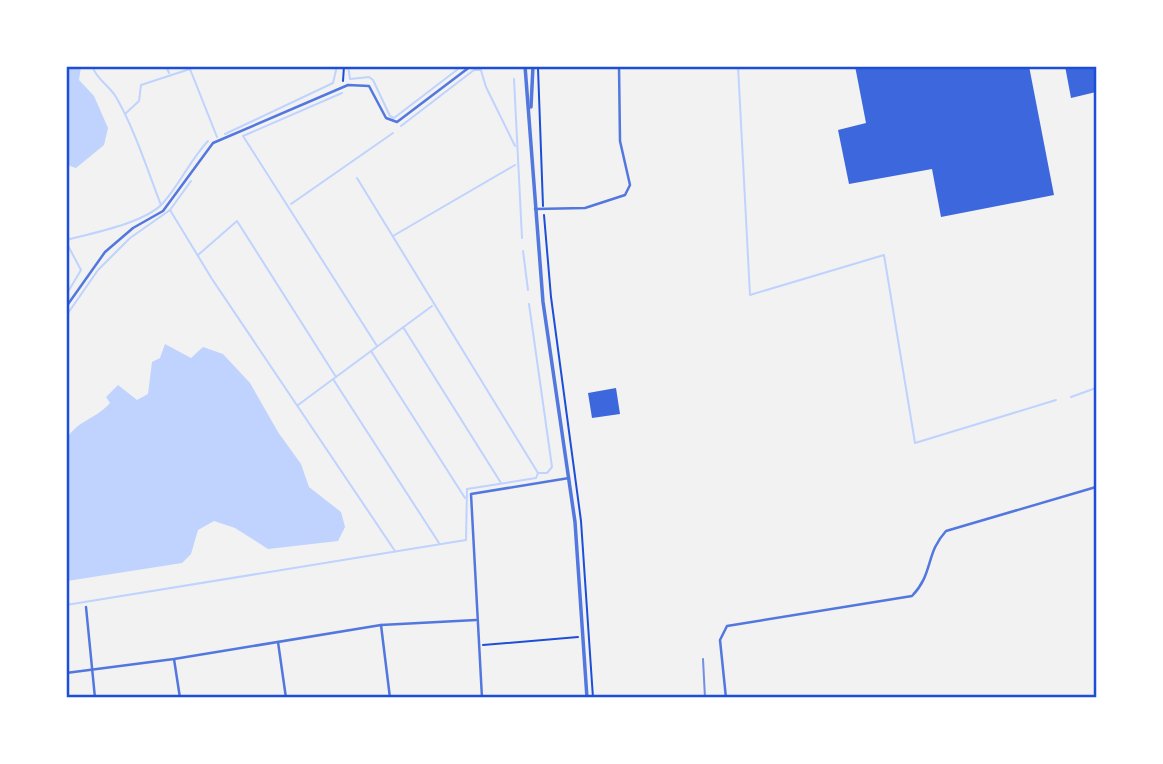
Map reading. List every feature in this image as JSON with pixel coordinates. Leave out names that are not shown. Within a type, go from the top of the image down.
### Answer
[{"type":"street","points":[[66,307],[105,252],[133,228],[163,211],[213,143],[343,86],[369,86],[386,118],[390,122],[397,122],[471,66]]},
{"type":"street","points":[[526,66],[543,302],[575,522],[587,698]]},
{"type":"street","points":[[530,120],[536,66]]},
{"type":"street","points":[[535,209],[585,208],[625,195],[630,186],[621,141],[619,66]]},
{"type":"street","points":[[482,698],[471,494],[569,478]]},
{"type":"street","points":[[726,698],[720,640],[727,626],[912,596],[926,582],[933,545],[946,531],[1097,487]]},
{"type":"street","points":[[86,607],[95,698]]},
{"type":"street","points":[[66,673],[174,659],[381,625],[476,620]]},
{"type":"street","points":[[381,625],[390,698]]},
{"type":"street","points":[[278,642],[286,698]]},
{"type":"street","points":[[174,659],[180,698]]},
{"type":"path","points":[[343,86],[344,66]]},
{"type":"path","points":[[536,66],[543,209],[551,298],[581,521],[593,698]]},
{"type":"path","points":[[479,645],[583,636]]},
{"type":"water","points":[[66,67],[81,67],[79,80],[94,96],[108,128],[104,145],[76,168],[67,165]]},
{"type":"water","points":[[165,344],[191,358],[203,347],[223,354],[250,383],[278,432],[301,464],[309,487],[341,512],[345,527],[338,541],[268,549],[235,528],[214,521],[198,530],[191,554],[182,563],[67,581],[67,438],[77,427],[110,403],[106,397],[118,385],[137,400],[148,394],[152,362],[160,358]]},
{"type":"building","points":[[855,66],[1029,66],[1054,195],[941,217],[932,169],[849,184],[838,130],[866,123]]},
{"type":"building","points":[[1065,66],[1096,66],[1096,92],[1071,98]]},
{"type":"building","points":[[616,388],[620,414],[592,418],[588,393]]},
{"type":"waterway","points":[[92,66],[123,110],[161,205]]},
{"type":"waterway","points":[[166,66],[169,73]]},
{"type":"waterway","points":[[225,134],[333,83],[337,66]]},
{"type":"waterway","points":[[348,66],[350,79],[369,77],[373,80],[390,116],[394,118],[462,66]]},
{"type":"waterway","points":[[738,66],[750,295],[884,255],[915,443],[1056,400]]},
{"type":"waterway","points":[[480,67],[486,87],[515,146]]},
{"type":"waterway","points":[[125,114],[139,101],[141,85],[190,69],[217,137]]},
{"type":"waterway","points":[[401,126],[474,70],[481,70]]},
{"type":"waterway","points":[[514,79],[522,238]]},
{"type":"waterway","points":[[342,93],[243,136],[377,346]]},
{"type":"waterway","points":[[291,204],[393,133]]},
{"type":"waterway","points":[[66,240],[118,226],[155,210],[169,196],[208,141]]},
{"type":"waterway","points":[[393,236],[515,165]]},
{"type":"waterway","points":[[357,178],[538,473],[547,473],[552,467],[529,304]]},
{"type":"waterway","points":[[66,316],[98,270],[130,238],[170,210],[191,181]]},
{"type":"waterway","points":[[170,210],[212,279],[395,551]]},
{"type":"waterway","points":[[198,255],[237,221],[336,377]]},
{"type":"waterway","points":[[66,242],[81,270],[66,295]]},
{"type":"waterway","points":[[523,251],[528,290]]},
{"type":"waterway","points":[[298,405],[432,306]]},
{"type":"waterway","points":[[403,327],[501,483]]},
{"type":"waterway","points":[[371,351],[465,498]]},
{"type":"waterway","points":[[333,379],[439,543]]},
{"type":"waterway","points":[[1071,397],[1096,388]]},
{"type":"waterway","points":[[66,605],[466,540],[467,489],[536,478],[538,473]]},
{"type":"railway","points":[[703,659],[705,698]]}]
